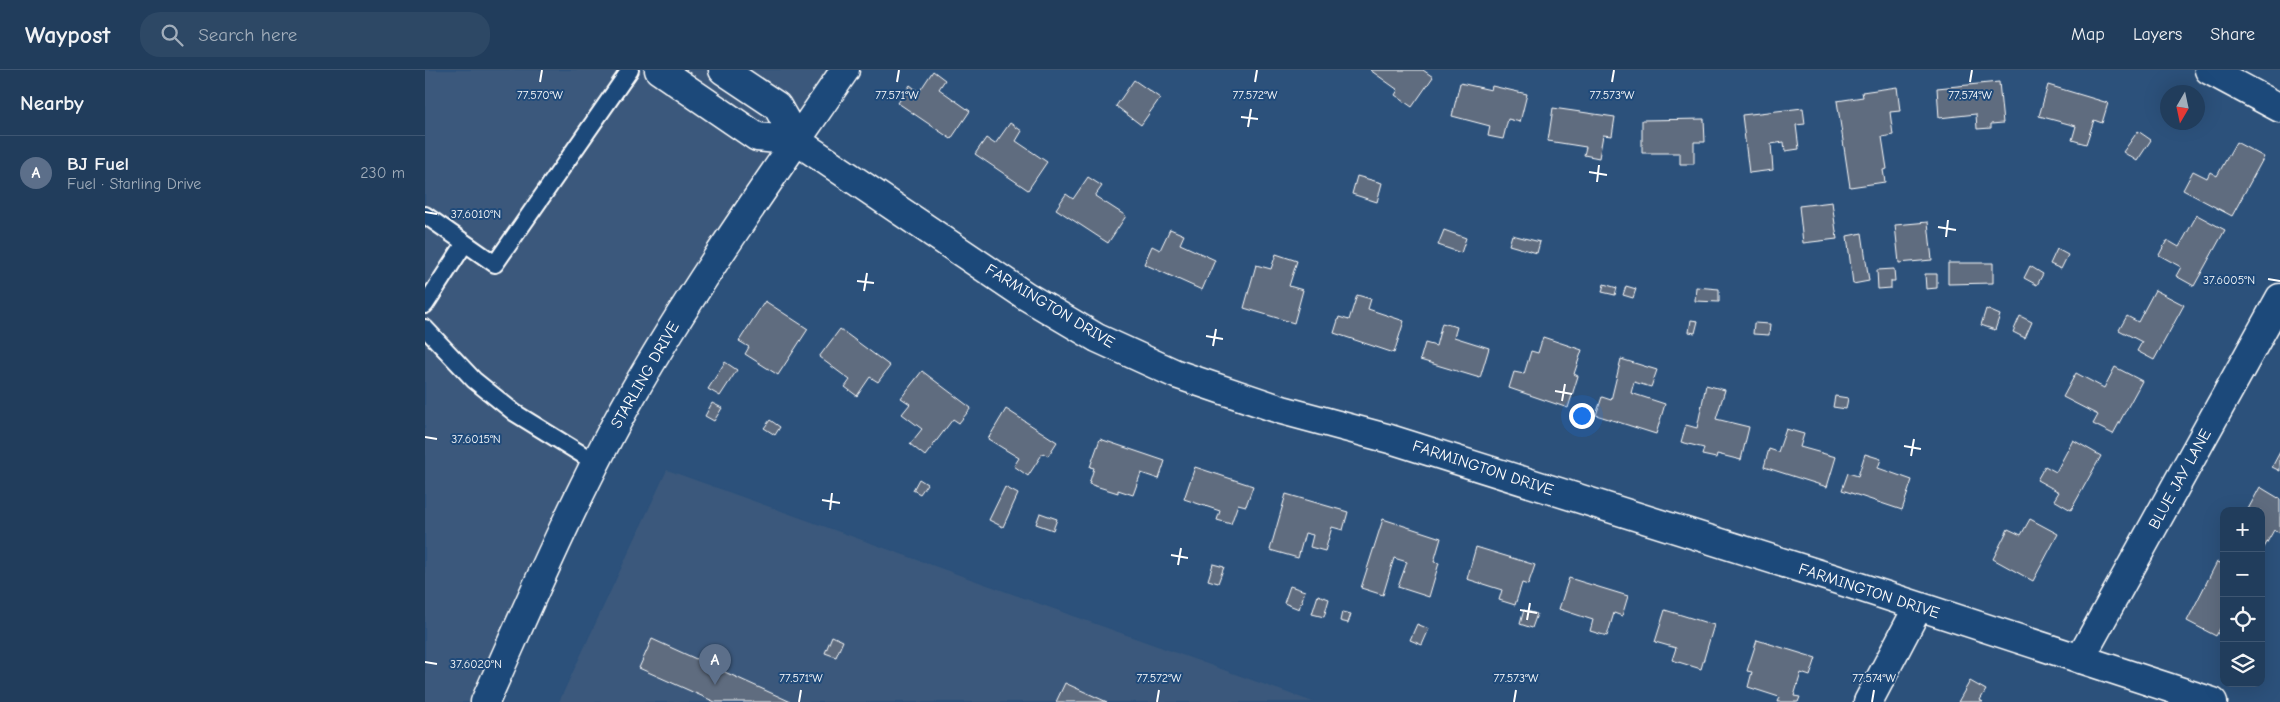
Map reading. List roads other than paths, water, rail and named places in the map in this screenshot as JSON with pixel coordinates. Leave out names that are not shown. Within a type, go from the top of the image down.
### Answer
[{"type":"street","points":[[659,70],[757,137],[797,141]]},
{"type":"street","points":[[723,70],[777,106],[797,141]]},
{"type":"street","name":"STARLING DRIVE","points":[[485,702],[596,464],[631,396],[671,328],[845,70]]},
{"type":"street","points":[[2209,70],[2280,108]]},
{"type":"street","name":"FARMINGTON DRIVE","points":[[797,141],[1026,296],[1097,338],[1177,374],[1282,410],[1391,439],[2213,702]]},
{"type":"street","name":"BLUE JAY LANE","points":[[2080,660],[2280,298]]},
{"type":"street","points":[[1868,702],[1918,607]]},
{"type":"lane","points":[[425,215],[495,264],[630,70]]},
{"type":"lane","points":[[425,305],[465,243]]},
{"type":"lane","points":[[425,328],[475,380],[515,413],[596,464]]},
{"type":"place","name":"BJ Fuel","points":[[715,685]]}]
